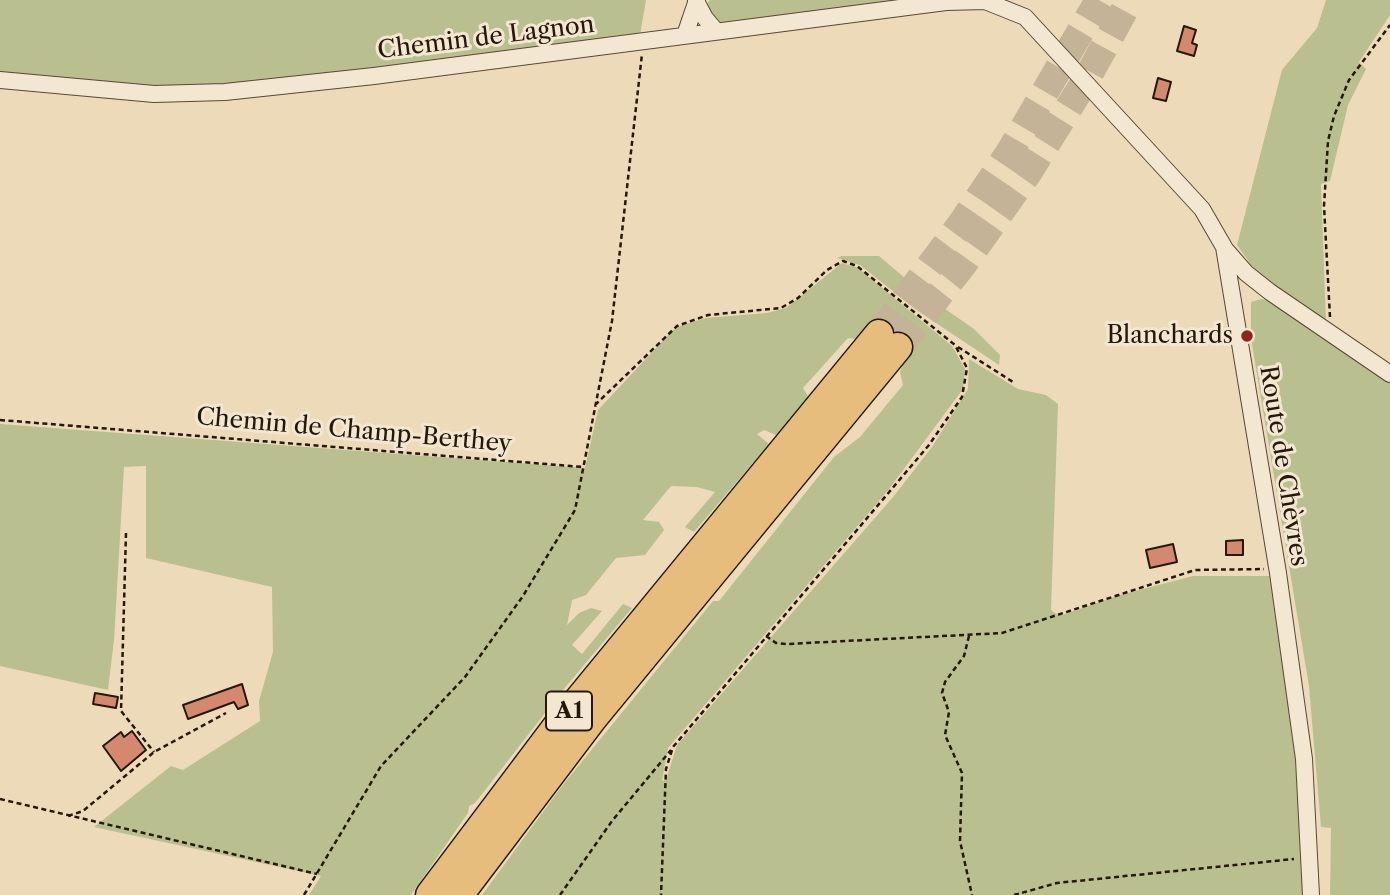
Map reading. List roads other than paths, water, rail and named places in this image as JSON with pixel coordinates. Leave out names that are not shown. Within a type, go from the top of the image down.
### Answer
[{"type":"highway","name":"A1","points":[[430,895],[558,724],[888,341],[593,718],[459,895]]},
{"type":"street","points":[[696,1],[716,31]]},
{"type":"street","points":[[685,35],[696,1]]},
{"type":"street","name":"Chemin de Lagnon","points":[[0,80],[154,94],[225,92],[964,1],[1020,6]]},
{"type":"street","name":"Route de Chèvres","points":[[1020,6],[1202,209],[1224,247],[1277,569],[1304,759],[1311,895]]},
{"type":"street","points":[[1224,247],[1246,273],[1270,292],[1390,374]]},
{"type":"street","points":[[1234,309],[1240,296],[1252,288],[1270,292]]},
{"type":"tunnel","points":[[879,334],[959,227],[1009,153],[1099,0]]},
{"type":"tunnel","points":[[898,347],[965,262],[1028,173],[1086,80],[1130,0]]},
{"type":"place","name":"Blanchards","points":[[1247,336]]}]
